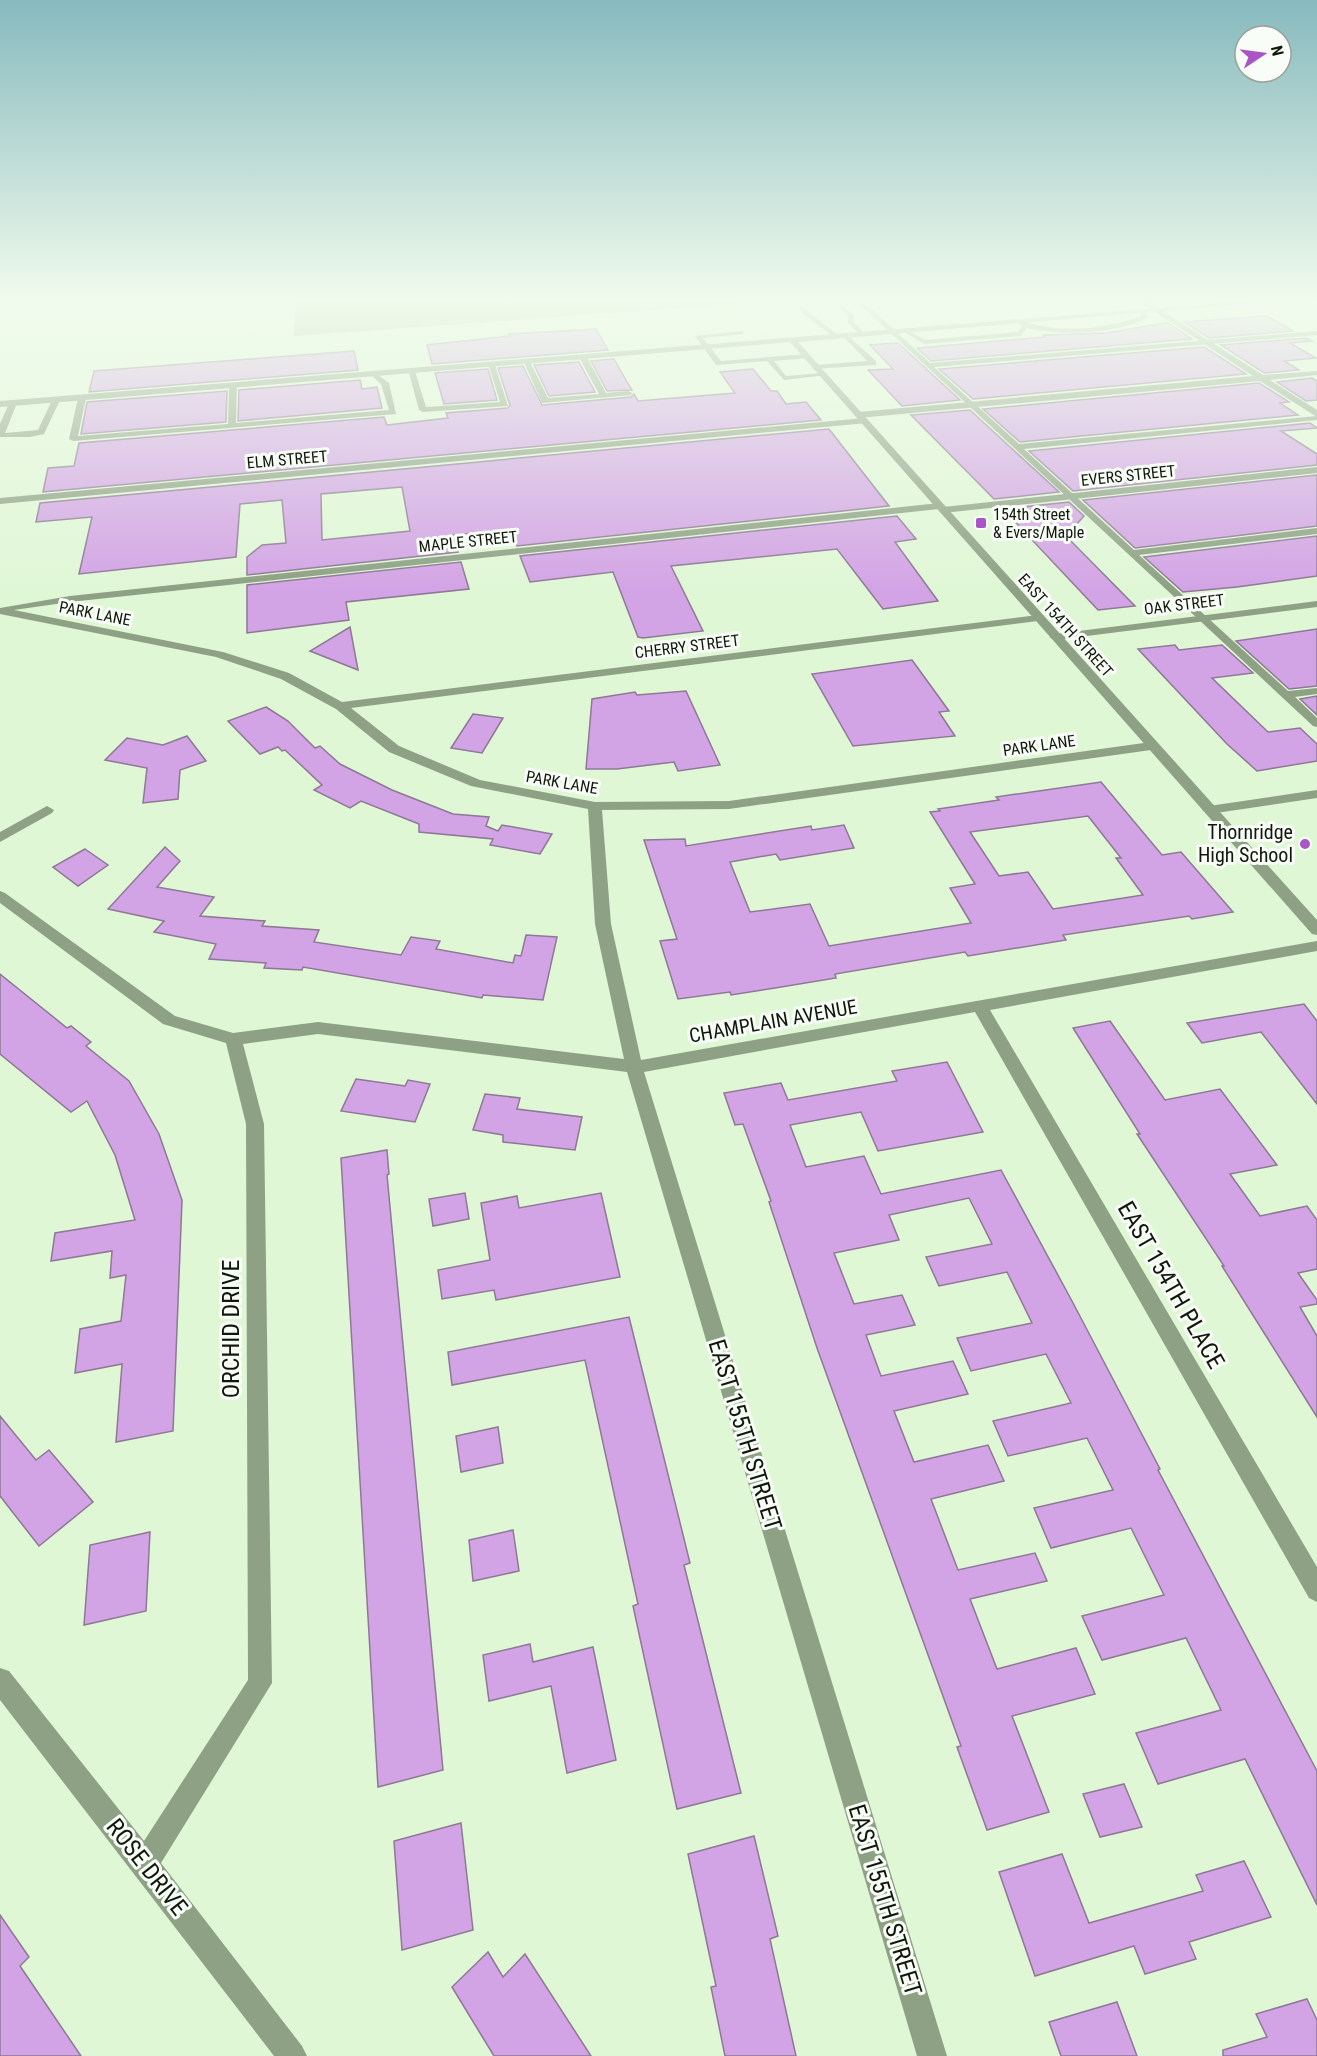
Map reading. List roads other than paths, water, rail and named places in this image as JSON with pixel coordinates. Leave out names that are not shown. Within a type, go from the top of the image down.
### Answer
[{"type":"street","points":[[0,404],[108,396]]},
{"type":"street","name":"EAST 154TH STREET","points":[[841,396],[1317,930]]},
{"type":"street","name":"ELM STREET","points":[[0,501],[1068,396]]},
{"type":"street","points":[[1287,396],[1317,416]]},
{"type":"street","name":"EVERS STREET","points":[[941,508],[1071,497],[1317,470]]},
{"type":"street","name":"MAPLE STREET","points":[[0,610],[70,598],[941,508]]},
{"type":"street","name":"OAK STREET","points":[[1055,637],[1317,604]]},
{"type":"street","name":"PARK LANE","points":[[0,610],[219,654],[285,676],[340,706],[394,748],[476,783],[595,806],[729,805],[1151,746]]},
{"type":"street","name":"CHERRY STREET","points":[[340,706],[1038,618]]},
{"type":"street","points":[[1209,810],[1317,794]]},
{"type":"street","name":"EAST 155TH STREET","points":[[595,806],[603,924],[634,1067],[932,2056]]},
{"type":"street","points":[[0,838],[47,810]]},
{"type":"street","points":[[0,896],[169,1020],[233,1040]]},
{"type":"street","name":"CHAMPLAIN AVENUE","points":[[233,1040],[318,1028],[634,1067],[1317,946]]},
{"type":"street","name":"EAST 154TH PLACE","points":[[980,1006],[1317,1590]]},
{"type":"street","name":"ORCHID DRIVE","points":[[145,1864],[260,1683],[255,1124],[233,1040]]},
{"type":"street","name":"ROSE DRIVE","points":[[0,1680],[292,2056]]},
{"type":"lane","points":[[231,426],[233,396]]},
{"type":"lane","points":[[82,398],[73,439],[393,412],[389,396]]},
{"type":"lane","points":[[419,396],[423,410],[506,404],[503,396]]},
{"type":"lane","points":[[543,396],[545,401],[604,396]]},
{"type":"lane","points":[[961,396],[1317,724]]},
{"type":"lane","points":[[13,403],[2,423],[0,435],[30,435],[40,432],[56,400]]},
{"type":"lane","points":[[1017,447],[1317,416]]},
{"type":"lane","points":[[1131,553],[1317,531]]},
{"type":"lane","points":[[1286,695],[1317,691]]},
{"type":"place","name":"154th Street & Evers/Maple","points":[[981,523]]},
{"type":"place","name":"Thornridge High School","points":[[1305,844]]}]
